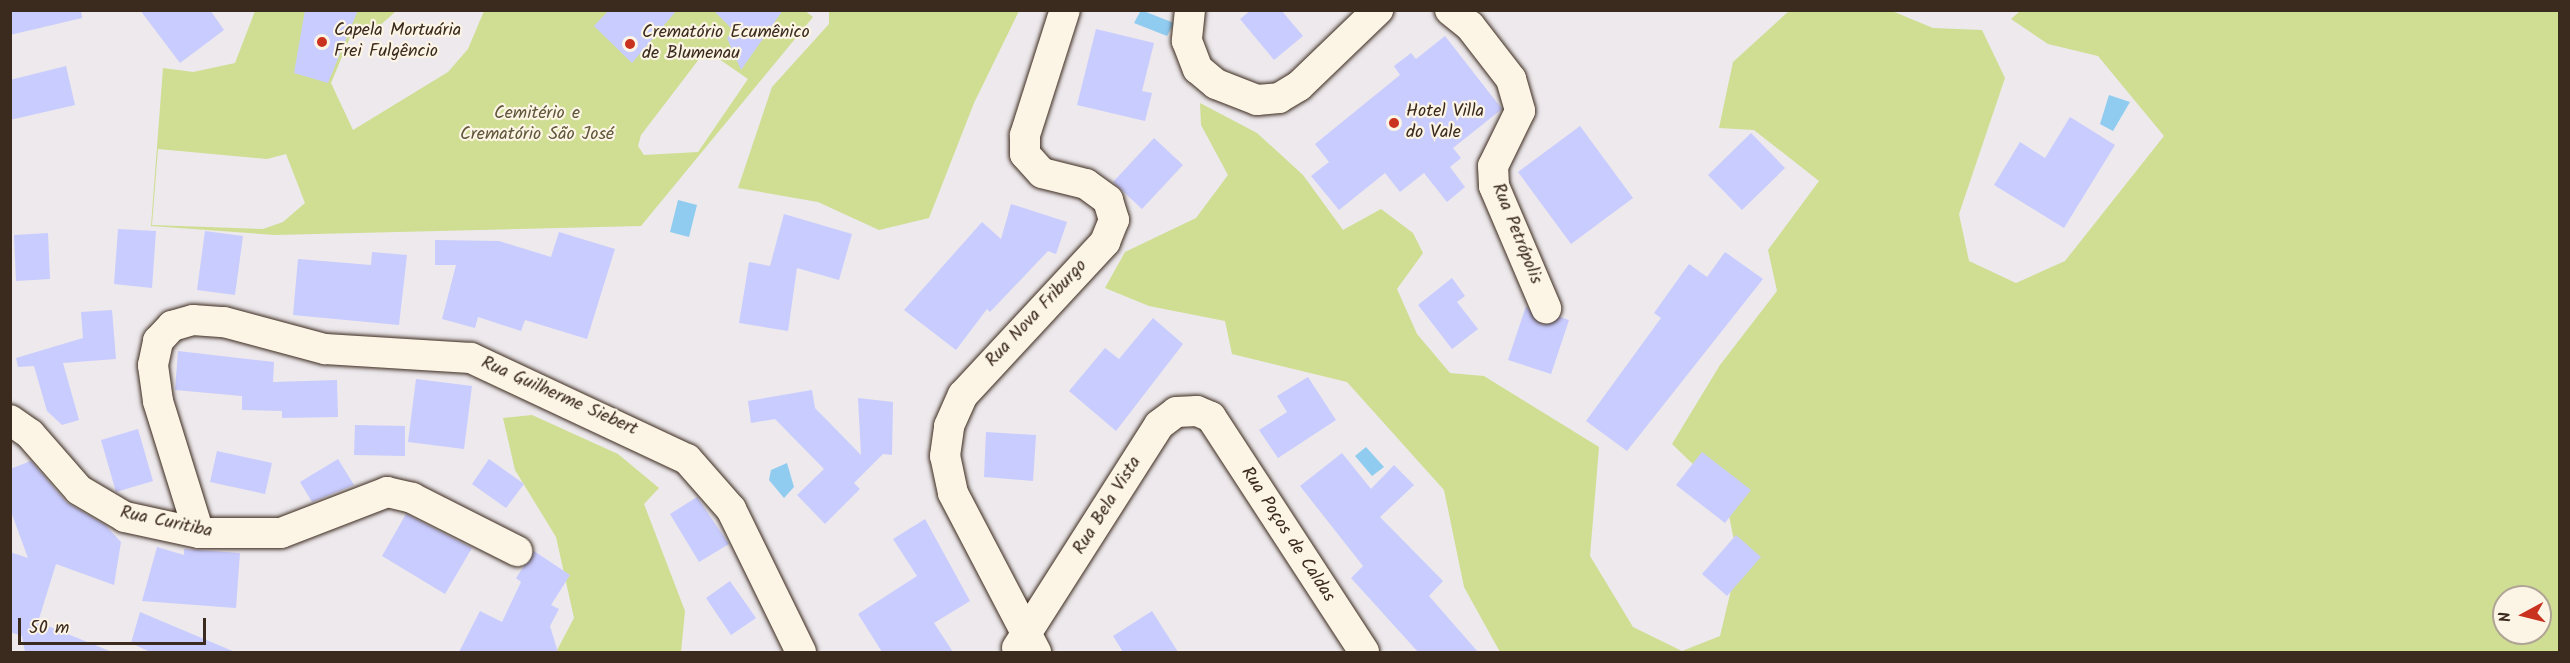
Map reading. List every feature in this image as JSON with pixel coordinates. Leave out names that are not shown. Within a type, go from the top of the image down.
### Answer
[{"type":"street","name":"Rua Nova Friburgo","points":[[1026,647],[953,493],[945,456],[949,426],[963,395],[1105,242],[1114,220],[1101,195],[1086,184],[1042,173],[1025,154],[1025,135],[1065,10]]},
{"type":"street","points":[[1190,10],[1187,41],[1198,69],[1216,84],[1257,100],[1279,98],[1299,86],[1378,10]]},
{"type":"street","name":"Rua Petrópolis","points":[[1450,10],[1470,26],[1511,79],[1520,111],[1493,166],[1494,186],[1546,308]]},
{"type":"street","name":"Rua Guilherme Siebert","points":[[199,533],[158,401],[153,365],[158,342],[172,326],[193,320],[224,322],[325,349],[471,358],[687,459],[730,510],[801,652]]},
{"type":"street","name":"Rua Bela Vista","points":[[1026,647],[1159,425],[1176,412],[1211,417]]},
{"type":"street","name":"Rua Poços de Caldas","points":[[1211,417],[1364,652]]},
{"type":"street","name":"Rua Curitiba","points":[[10,420],[99,506],[199,533],[281,533],[387,492],[412,498],[517,551]]},
{"type":"green space","name":"Cemitério e Crematório São José","points":[[804,10],[813,17],[641,226],[275,235],[151,226],[163,68],[193,72],[235,63],[255,11],[396,11],[375,30],[356,23],[331,83],[353,130],[448,72],[468,49],[484,11]],"holes":[[[706,50],[748,79],[698,152],[644,155],[638,146],[641,135]],[[158,149],[267,159],[286,154],[305,203],[283,222],[263,229],[152,225]]]},
{"type":"green space","points":[[829,11],[1019,11],[974,103],[929,218],[879,230],[818,202],[738,188],[772,87],[829,24]]},
{"type":"green space","points":[[1789,11],[1892,11],[1933,28],[1982,30],[2005,78],[1959,214],[1969,261],[2016,283],[2065,261],[2164,136],[2098,56],[2048,44],[2011,19],[2020,11],[2559,11],[2559,652],[1500,652],[1464,587],[1444,490],[1347,382],[1232,354],[1225,321],[1149,306],[1105,288],[1125,252],[1196,218],[1228,175],[1201,125],[1200,103],[1257,133],[1303,175],[1343,230],[1381,209],[1413,233],[1423,253],[1397,289],[1417,334],[1450,373],[1484,376],[1599,447],[1590,556],[1633,627],[1682,651],[1720,636],[1738,561],[1725,495],[1672,444],[1720,365],[1777,291],[1768,250],[1819,181],[1754,130],[1719,128],[1733,62]]},
{"type":"green space","points":[[532,415],[618,454],[659,488],[644,504],[685,611],[681,652],[556,652],[574,618],[556,537],[515,470],[503,418]]},
{"type":"water","points":[[1141,10],[1174,23],[1167,36],[1134,23]]},
{"type":"water","points":[[2109,95],[2130,102],[2113,131],[2100,124]]},
{"type":"water","points":[[678,200],[697,205],[689,237],[670,232]]},
{"type":"water","points":[[1366,447],[1384,467],[1372,476],[1355,456]]},
{"type":"water","points":[[787,463],[794,487],[784,498],[769,480],[771,470]]},
{"type":"building","points":[[10,10],[81,10],[82,18],[10,35]]},
{"type":"building","points":[[140,10],[210,10],[224,30],[180,63]]},
{"type":"building","name":"Capela Mortuária Frei Fulgêncio","points":[[305,10],[358,10],[328,83],[294,73]]},
{"type":"building","name":"Crematório Ecumênico de Blumenau","points":[[609,10],[677,10],[632,63],[594,26]]},
{"type":"building","name":"Crematório Ecumênico de Blumenau","points":[[713,10],[783,10],[741,70],[727,38],[733,30]]},
{"type":"building","points":[[1251,10],[1281,10],[1303,36],[1274,60],[1240,19]]},
{"type":"building","points":[[1096,29],[1154,43],[1142,91],[1152,93],[1145,121],[1077,105]]},
{"type":"building","name":"Hotel Villa do Vale","points":[[1445,36],[1502,109],[1453,148],[1461,158],[1450,167],[1465,187],[1447,202],[1424,173],[1400,192],[1385,173],[1339,210],[1311,176],[1329,162],[1315,144],[1400,75],[1394,66],[1411,53],[1416,59]]},
{"type":"building","points":[[66,66],[75,105],[10,120],[10,80]]},
{"type":"building","points":[[2070,117],[2115,145],[2064,228],[1994,185],[2020,142],[2045,158]]},
{"type":"building","points":[[1580,126],[1633,198],[1571,244],[1518,172]]},
{"type":"building","points":[[1751,133],[1785,168],[1742,210],[1708,175]]},
{"type":"building","points":[[1154,138],[1183,165],[1142,209],[1113,182]]},
{"type":"building","points":[[1011,204],[1067,222],[1056,254],[1048,251],[990,312],[987,309],[956,350],[904,310],[982,222],[1001,239]]},
{"type":"building","points":[[784,214],[852,234],[839,280],[797,268],[788,331],[739,323],[749,262],[770,266]]},
{"type":"building","points":[[118,229],[156,231],[152,288],[114,284]]},
{"type":"building","points":[[205,231],[243,236],[235,295],[197,290]]},
{"type":"building","points":[[559,232],[615,249],[587,339],[525,320],[521,331],[478,317],[475,328],[442,319],[456,265],[435,265],[435,240],[499,241],[551,257]]},
{"type":"building","points":[[48,233],[50,279],[16,281],[14,235]]},
{"type":"building","points":[[372,252],[407,255],[399,325],[293,315],[298,259],[371,265]]},
{"type":"building","points":[[1725,252],[1763,279],[1627,451],[1586,421],[1661,318],[1654,313],[1689,264],[1707,277]]},
{"type":"building","points":[[1452,278],[1465,296],[1457,302],[1478,329],[1452,349],[1418,305]]},
{"type":"building","points":[[1526,306],[1543,325],[1560,317],[1569,320],[1551,374],[1508,360]]},
{"type":"building","points":[[112,310],[116,359],[63,363],[79,420],[62,425],[47,411],[34,366],[18,367],[16,358],[83,338],[81,312]]},
{"type":"building","points":[[1153,318],[1183,344],[1116,431],[1069,391],[1105,348],[1119,359]]},
{"type":"building","points":[[178,351],[274,362],[273,382],[337,380],[338,417],[282,418],[282,411],[242,410],[242,396],[175,390]]},
{"type":"building","points":[[1308,377],[1336,420],[1278,458],[1259,430],[1287,412],[1277,396]]},
{"type":"building","points":[[416,379],[472,386],[464,449],[408,442]]},
{"type":"building","points":[[812,390],[815,408],[861,455],[858,398],[893,402],[892,455],[883,454],[854,483],[860,489],[825,524],[797,495],[824,469],[775,419],[751,423],[748,401]]},
{"type":"building","points":[[355,425],[405,426],[405,456],[354,455]]},
{"type":"building","points":[[138,429],[153,481],[116,492],[101,440]]},
{"type":"building","points":[[986,432],[1036,435],[1033,481],[984,477]]},
{"type":"building","points":[[217,451],[272,463],[265,494],[210,482]]},
{"type":"building","points":[[1702,452],[1751,490],[1725,523],[1676,485]]},
{"type":"building","points":[[1342,453],[1371,489],[1394,465],[1414,485],[1380,517],[1443,581],[1429,596],[1478,652],[1418,652],[1351,578],[1363,566],[1300,486]]},
{"type":"building","points":[[338,459],[354,485],[312,502],[300,482]]},
{"type":"building","points":[[489,459],[524,484],[506,508],[472,484]]},
{"type":"building","points":[[31,461],[66,502],[105,525],[121,542],[114,585],[56,564],[38,622],[112,652],[25,652],[22,636],[10,632],[10,552],[28,558],[10,509],[10,469]]},
{"type":"building","points":[[697,497],[729,544],[699,562],[670,514]]},
{"type":"building","points":[[406,514],[472,548],[445,594],[382,556]]},
{"type":"building","points":[[925,519],[970,601],[934,623],[953,652],[882,652],[858,614],[917,576],[893,539]]},
{"type":"building","points":[[1736,535],[1761,557],[1727,596],[1702,574]]},
{"type":"building","points":[[157,547],[184,555],[184,549],[240,553],[236,608],[142,601]]},
{"type":"building","points":[[534,551],[570,575],[551,605],[559,609],[550,626],[558,652],[459,652],[480,611],[502,622],[521,582],[516,578]]},
{"type":"building","points":[[730,581],[756,618],[731,635],[706,598]]},
{"type":"building","points":[[1152,611],[1178,652],[1123,652],[1113,636]]},
{"type":"building","points":[[140,612],[235,652],[150,652],[131,643]]},
{"type":"place","name":"Capela Mortuária Frei Fulgêncio","points":[[322,42]]},
{"type":"place","name":"Crematório Ecumênico de Blumenau","points":[[630,44]]},
{"type":"place","name":"Hotel Villa do Vale","points":[[1394,123]]}]
